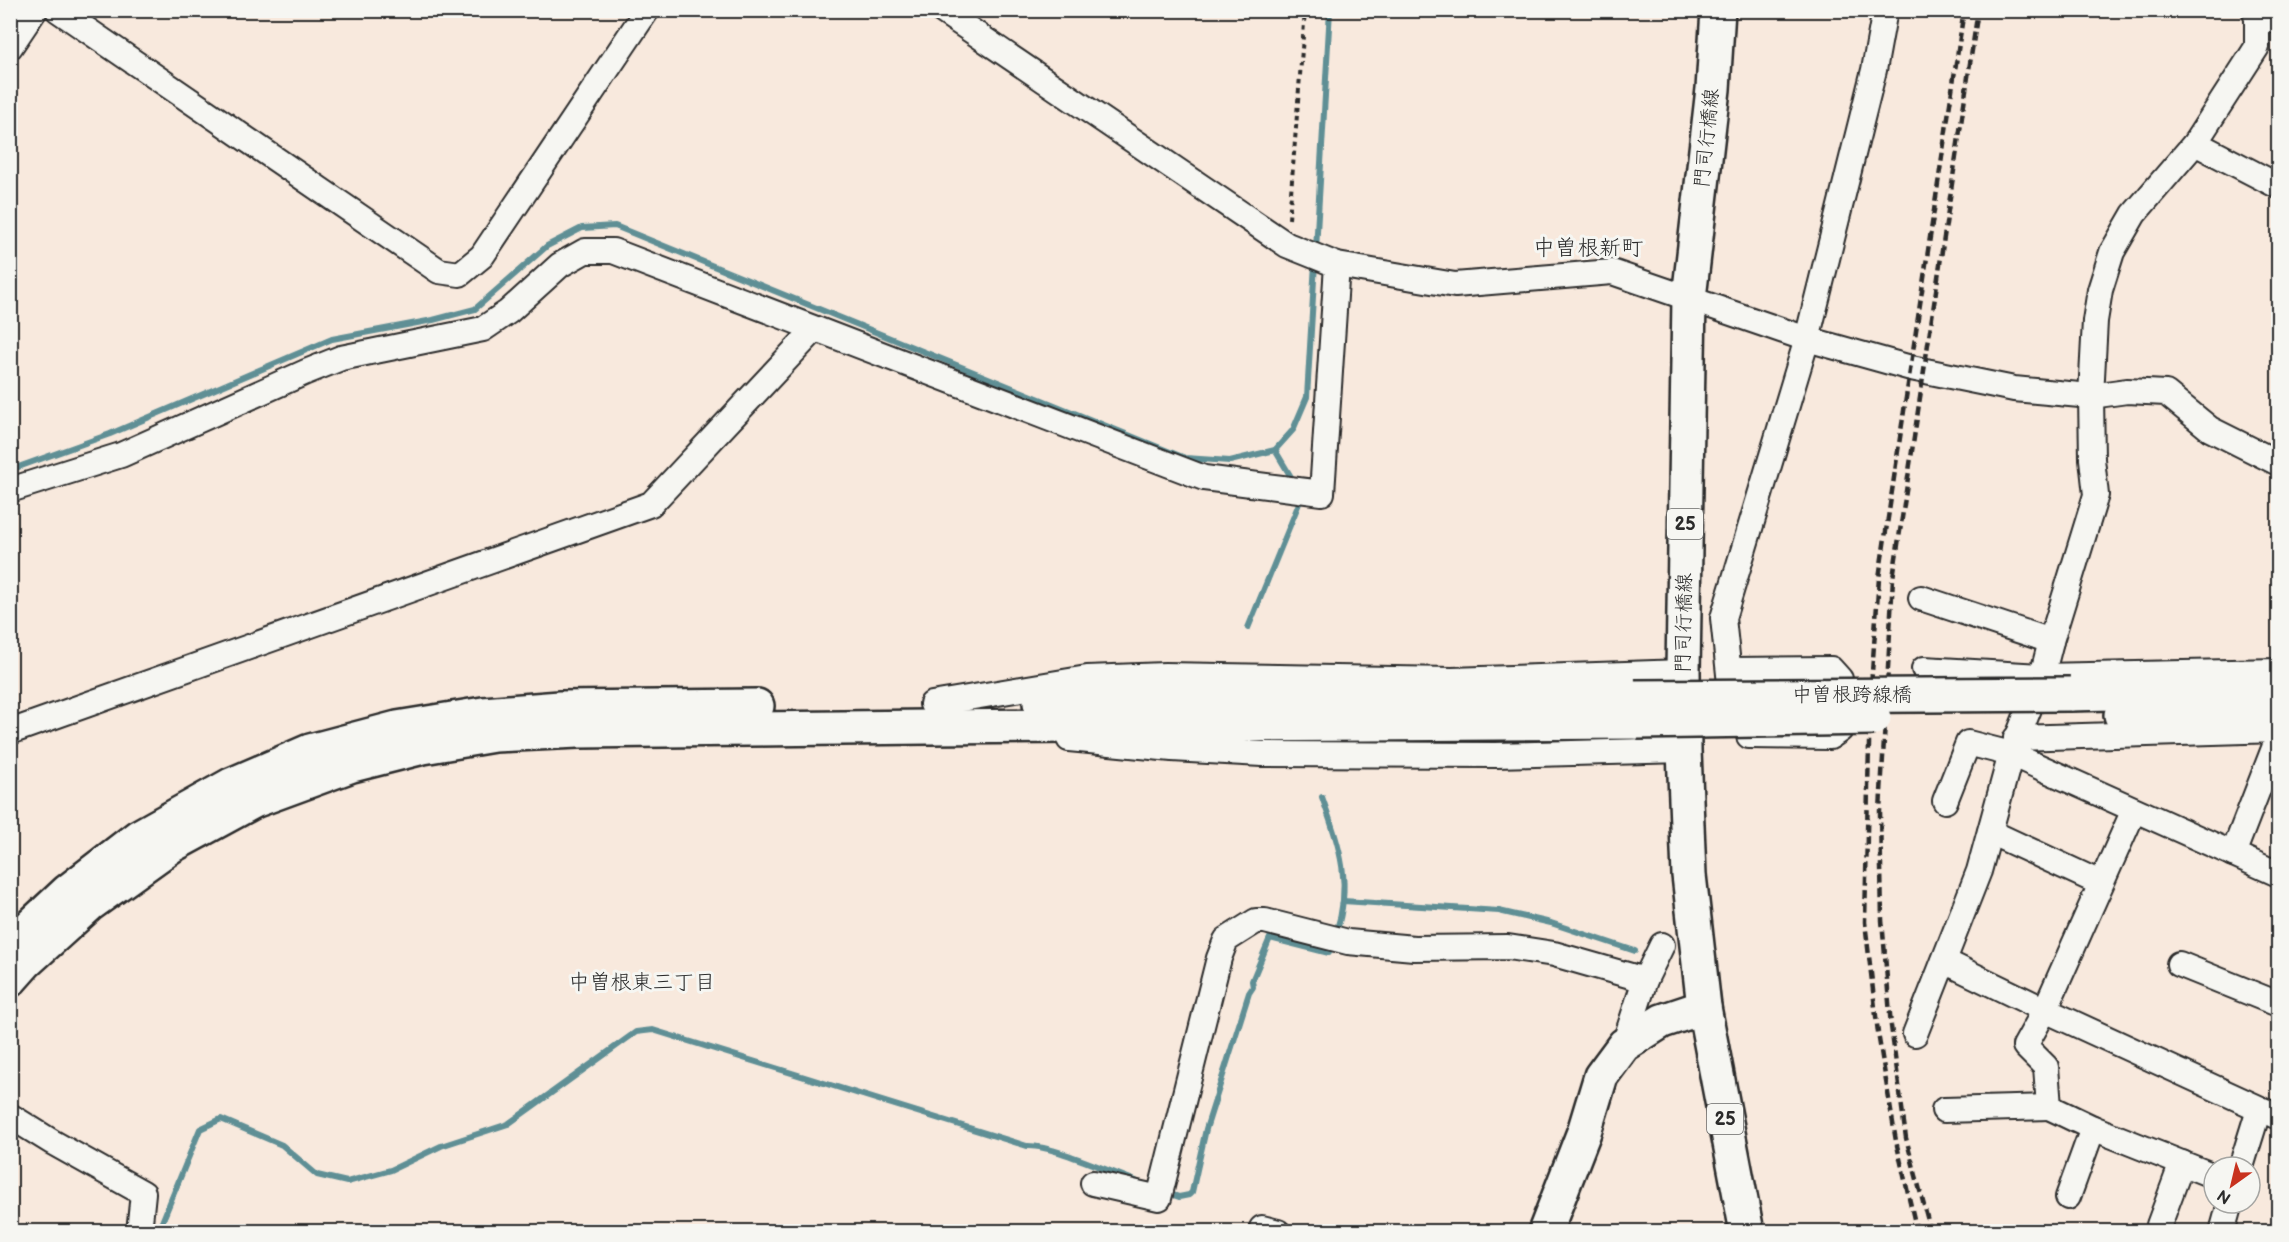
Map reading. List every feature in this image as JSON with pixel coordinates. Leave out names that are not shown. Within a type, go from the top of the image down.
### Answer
[{"type":"street","points":[[10,47],[35,10]]},
{"type":"street","points":[[58,10],[439,271],[460,273],[482,256],[647,10]]},
{"type":"street","points":[[941,10],[1294,248],[1333,263],[1455,285],[1612,272],[1806,339],[1911,368],[2014,389],[2091,396],[2127,391],[2166,393],[2210,429],[2278,463]]},
{"type":"street","name":"門司行橋線","points":[[1718,10],[1713,89],[1689,298],[1683,672],[1684,750],[1689,875],[1704,1007],[1747,1232]]},
{"type":"street","points":[[1729,670],[1831,669],[1840,679],[1840,730],[1830,737],[1745,735],[1735,732],[1723,618],[1806,339],[1874,70],[1885,10]]},
{"type":"street","points":[[1915,1034],[1979,872],[2014,746],[2042,675],[2050,641],[2096,495],[2092,459],[2091,396],[2095,321],[2100,290],[2112,252],[2134,213],[2195,143],[2257,47],[2263,17]]},
{"type":"street","points":[[2195,143],[2278,186]]},
{"type":"street","points":[[10,490],[121,455],[341,358],[483,329],[508,312],[560,265],[585,250],[613,251],[1204,478],[1322,493],[1333,263]]},
{"type":"street","points":[[10,732],[651,504],[815,329]]},
{"type":"street","points":[[1921,598],[2050,641]]},
{"type":"street","points":[[1924,669],[2042,675],[2278,671]]},
{"type":"street","points":[[10,980],[26,962],[90,904],[171,846],[254,801],[352,765],[423,747],[494,735],[930,715],[1086,678],[1166,675],[1452,681],[1683,672]]},
{"type":"street","points":[[2070,704],[2278,689]]},
{"type":"street","points":[[2070,704],[2278,714]]},
{"type":"street","name":"中曽根跨線橋","points":[[930,715],[2070,704]]},
{"type":"street","points":[[10,945],[68,891],[138,837],[231,785],[310,751],[398,728],[483,714],[560,708],[930,715],[1172,749],[1262,754],[1496,755],[1684,750]]},
{"type":"street","points":[[1945,801],[1968,743],[2014,746],[2278,730]]},
{"type":"street","points":[[2233,854],[2278,738]]},
{"type":"street","points":[[2014,746],[2134,810],[2278,874]]},
{"type":"street","points":[[2049,1107],[2046,1067],[2025,1046],[2045,1010],[2134,810]]},
{"type":"street","points":[[1990,832],[2100,883]]},
{"type":"street","points":[[1094,1183],[1162,1187],[1219,958],[1226,940],[1256,921],[1265,921],[1348,942],[1414,948],[1508,947],[1554,954],[1645,980]]},
{"type":"street","points":[[1545,1232],[1584,1132],[1601,1076],[1624,1045],[1645,980],[1662,945]]},
{"type":"street","points":[[1944,961],[2269,1113],[2247,1155]]},
{"type":"street","points":[[2179,964],[2278,1004]]},
{"type":"street","points":[[1624,1045],[1662,1021],[1704,1007]]},
{"type":"street","points":[[1944,1110],[2049,1107],[2093,1128],[2202,1171]]},
{"type":"street","points":[[10,1116],[143,1193],[139,1232]]},
{"type":"street","points":[[2068,1197],[2093,1128]]},
{"type":"street","points":[[2159,1225],[2182,1163]]},
{"type":"street","points":[[2222,1232],[2227,1215]]},
{"type":"street","points":[[1261,1232],[1262,1228],[1278,1232]]},
{"type":"path","points":[[1294,248],[1305,10]]},
{"type":"waterway","points":[[1316,249],[1330,10]]},
{"type":"waterway","points":[[10,470],[110,434],[332,339],[433,320],[475,309],[547,246],[582,228],[615,226],[1185,458],[1230,461],[1275,450],[1293,430],[1307,397],[1315,263]]},
{"type":"waterway","points":[[1275,450],[1294,482]]},
{"type":"waterway","points":[[1248,628],[1302,496]]},
{"type":"waterway","points":[[1322,797],[1334,832],[1344,880],[1341,914],[1336,933]]},
{"type":"waterway","points":[[1343,901],[1499,911],[1551,923],[1635,951]]},
{"type":"waterway","points":[[1165,1192],[1179,1197],[1192,1192],[1206,1129],[1249,993],[1253,987],[1252,981],[1270,938],[1329,953],[1333,943]]},
{"type":"waterway","points":[[158,1232],[200,1129],[221,1119],[282,1145],[317,1175],[347,1182],[391,1170],[441,1146],[508,1124],[636,1032],[653,1030],[1027,1146],[1066,1154],[1136,1181]]},
{"type":"railway","points":[[1917,1232],[1896,1141],[1878,1033],[1865,922],[1870,699],[1879,578],[1964,10]]},
{"type":"railway","points":[[1931,1232],[1906,1138],[1891,1026],[1882,920],[1880,811],[1893,578],[1978,10]]},
{"type":"district","name":"中曽根新町","points":[[1588,248]]},
{"type":"district","name":"中曽根東三丁目","points":[[642,982]]}]
